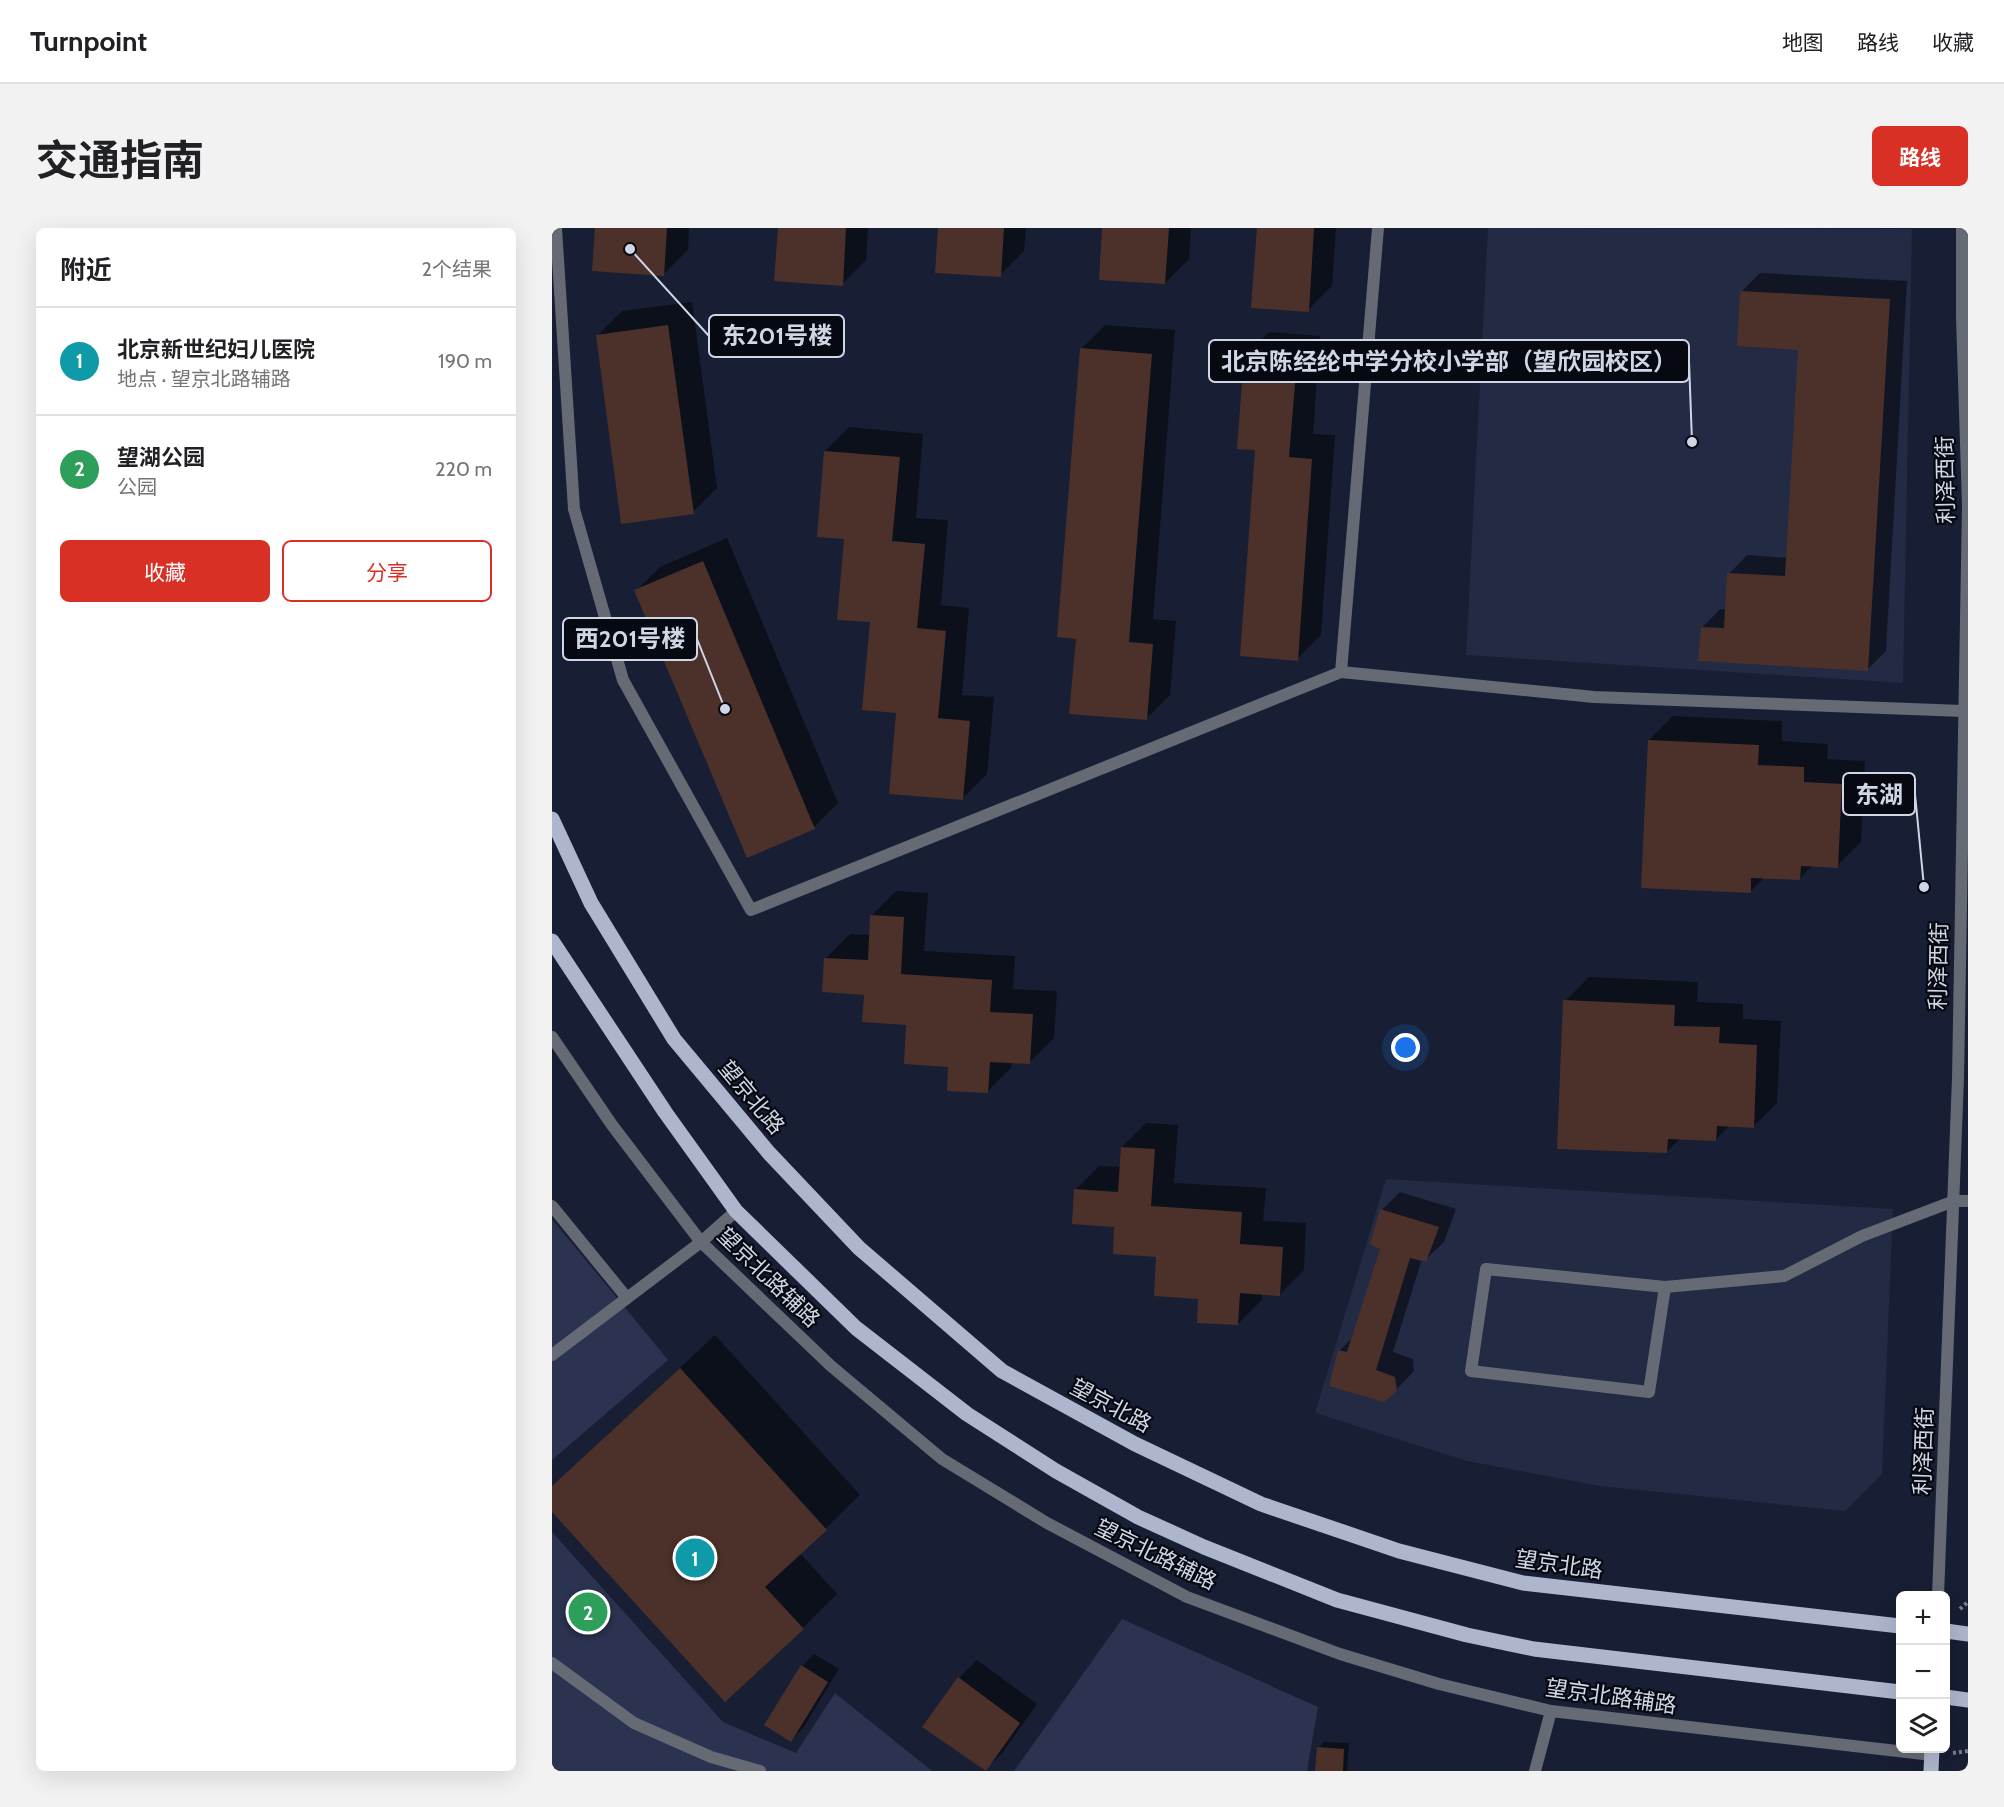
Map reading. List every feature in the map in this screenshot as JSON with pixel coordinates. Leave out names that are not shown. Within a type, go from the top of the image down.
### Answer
[{"type":"main road","name":"望京北路","points":[[552,819],[591,903],[681,1047],[769,1153],[859,1248],[1002,1371],[1135,1444],[1261,1504],[1399,1551],[1523,1583],[1896,1626]]},
{"type":"main road","points":[[552,941],[665,1112],[736,1211],[856,1328],[967,1414],[1066,1477],[1138,1517],[1204,1548],[1337,1600],[1467,1635],[1534,1649],[1896,1692]]},
{"type":"main road","points":[[1950,1632],[1968,1634]]},
{"type":"main road","points":[[1950,1698],[1968,1700]]},
{"type":"main road","points":[[1931,1771],[1932,1753]]},
{"type":"street","points":[[556,228],[574,509],[623,680],[751,910],[1341,672],[1594,697],[1964,711]]},
{"type":"street","points":[[1341,672],[1378,228]]},
{"type":"street","name":"利泽西街","points":[[1938,1591],[1954,1201],[1968,506],[1962,317],[1962,228]]},
{"type":"street","name":"望京北路辅路","points":[[552,1037],[612,1125],[701,1242],[831,1366],[942,1459],[1047,1523],[1187,1597],[1329,1650],[1439,1684],[1551,1711],[1896,1748]]},
{"type":"street","points":[[1665,1287],[1649,1392],[1471,1371],[1486,1269],[1665,1287],[1784,1276],[1862,1236],[1954,1201],[1968,1202]]},
{"type":"street","points":[[552,1206],[627,1298]]},
{"type":"street","points":[[552,1355],[701,1242],[736,1211]]},
{"type":"street","points":[[552,1663],[634,1723],[711,1757],[760,1771]]},
{"type":"street","points":[[1535,1771],[1551,1711]]},
{"type":"shaded area","points":[[1488,228],[1912,229],[1903,683],[1466,655]]},
{"type":"shaded area","points":[[1386,1179],[1893,1209],[1882,1474],[1845,1511],[1600,1486],[1467,1461],[1315,1413]]},
{"type":"shaded area","points":[[552,1219],[668,1360],[552,1460]]},
{"type":"shaded area","points":[[552,1532],[723,1722],[796,1753],[835,1693],[932,1771],[552,1771]]},
{"type":"shaded area","points":[[1122,1619],[1318,1707],[1307,1771],[1014,1771]]},
{"type":"building","points":[[595,228],[667,228],[664,276],[592,271]]},
{"type":"building","points":[[778,228],[846,228],[843,286],[774,281]]},
{"type":"building","points":[[938,228],[1004,228],[1001,277],[935,273]]},
{"type":"building","points":[[1102,228],[1169,228],[1165,284],[1099,280]]},
{"type":"building","points":[[1257,228],[1314,228],[1309,312],[1251,308]]},
{"type":"building","points":[[1740,291],[1890,299],[1868,671],[1698,661],[1701,627],[1724,628],[1727,573],[1785,576],[1798,350],[1737,346]]},
{"type":"building","points":[[668,325],[694,514],[621,524],[596,335]]},
{"type":"building","points":[[1080,348],[1152,354],[1129,642],[1153,644],[1147,720],[1069,714],[1076,639],[1057,637]]},
{"type":"building","points":[[1244,356],[1297,360],[1289,457],[1312,459],[1298,661],[1240,656],[1255,450],[1237,449]]},
{"type":"building","points":[[824,451],[900,457],[892,541],[925,544],[917,628],[946,631],[938,718],[970,721],[963,800],[889,794],[896,713],[862,710],[870,622],[837,620],[844,539],[817,537]]},
{"type":"building","points":[[703,561],[815,829],[747,858],[634,590]]},
{"type":"building","points":[[1648,740],[1759,745],[1758,765],[1804,767],[1804,782],[1842,784],[1838,868],[1801,866],[1800,880],[1751,878],[1751,893],[1641,888]]},
{"type":"building","points":[[870,915],[904,917],[901,974],[992,980],[990,1012],[1033,1014],[1030,1064],[990,1062],[988,1093],[947,1091],[948,1067],[904,1064],[906,1025],[862,1022],[864,995],[822,992],[824,958],[868,960]]},
{"type":"building","points":[[1563,1000],[1675,1005],[1674,1026],[1720,1027],[1719,1043],[1757,1045],[1754,1128],[1717,1126],[1716,1141],[1668,1139],[1667,1153],[1557,1149]]},
{"type":"building","points":[[1121,1147],[1155,1149],[1151,1206],[1242,1212],[1240,1244],[1283,1247],[1280,1296],[1240,1293],[1238,1325],[1197,1323],[1198,1299],[1154,1296],[1156,1257],[1113,1254],[1114,1227],[1072,1224],[1074,1189],[1118,1192]]},
{"type":"building","points":[[1380,1209],[1439,1227],[1426,1262],[1410,1258],[1376,1370],[1395,1377],[1397,1391],[1384,1402],[1329,1386],[1338,1350],[1347,1352],[1380,1249],[1370,1244]]},
{"type":"building","points":[[680,1368],[827,1530],[765,1587],[804,1629],[725,1702],[552,1512],[552,1486]]},
{"type":"building","points":[[801,1665],[828,1682],[791,1742],[764,1725]]},
{"type":"building","points":[[958,1677],[1020,1723],[986,1771],[922,1727]]},
{"type":"building","points":[[1317,1747],[1344,1749],[1343,1771],[1315,1771]]},
{"type":"place","name":"东201号楼","points":[[630,249]]},
{"type":"place","name":"北京陈经纶中学分校小学部（望欣园校区）","points":[[1692,442]]},
{"type":"place","name":"西201号楼","points":[[725,709]]},
{"type":"place","name":"东湖","points":[[1924,887]]},
{"type":"place","name":"北京新世纪妇儿医院","points":[[695,1558]]},
{"type":"place","name":"望湖公园","points":[[588,1612]]}]
